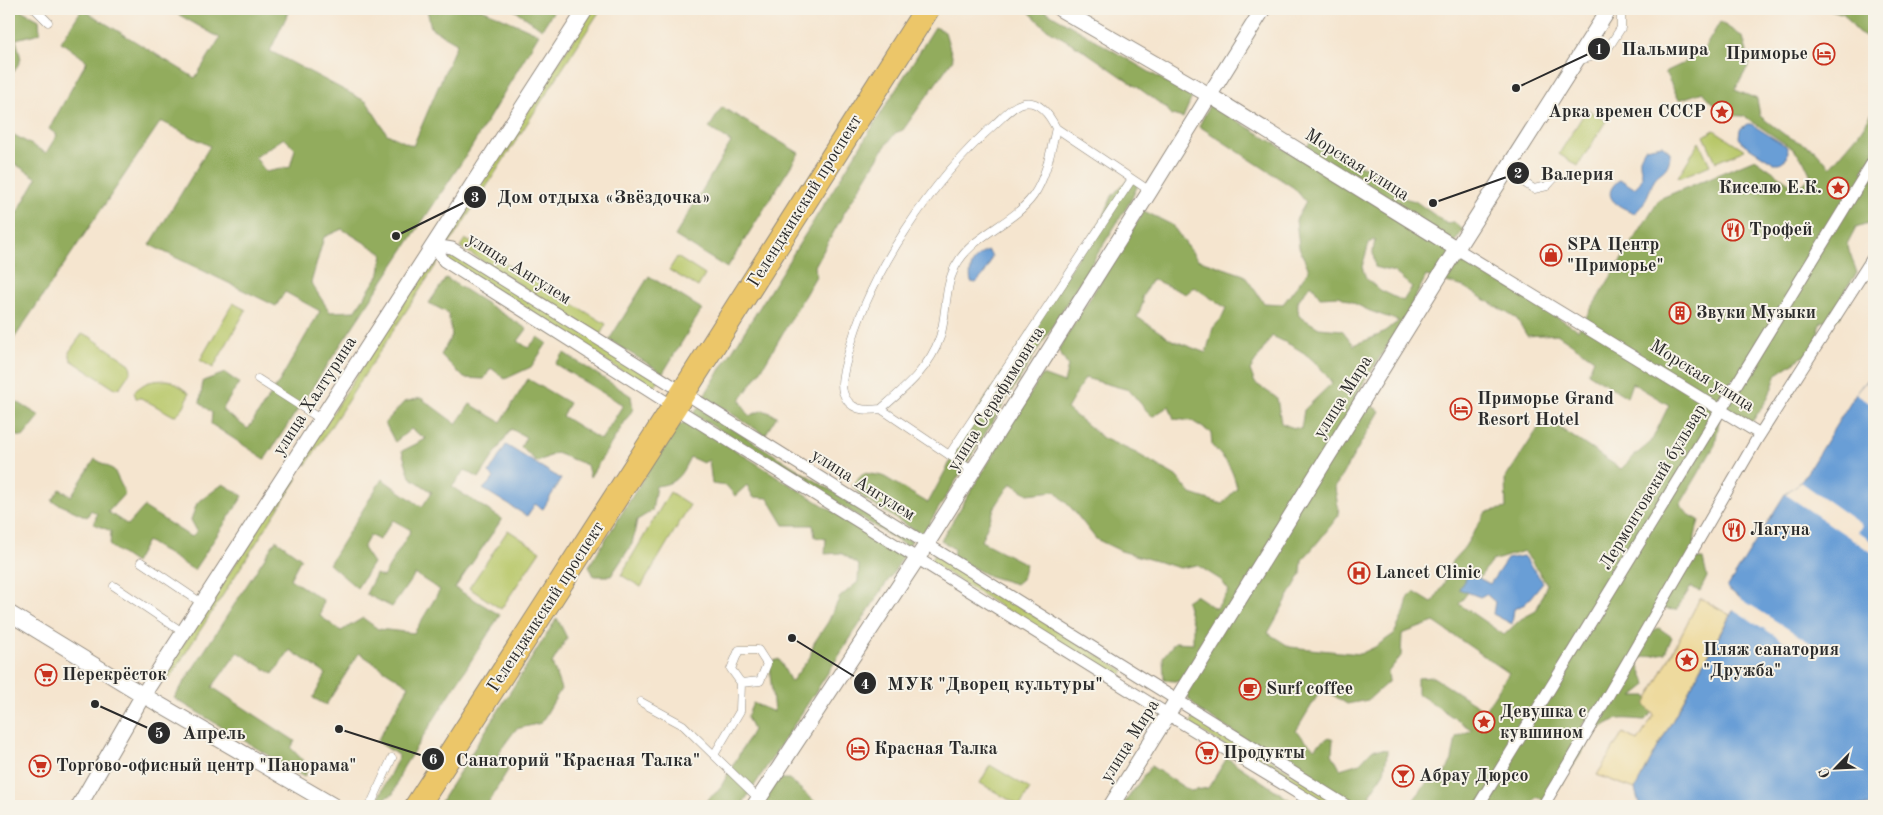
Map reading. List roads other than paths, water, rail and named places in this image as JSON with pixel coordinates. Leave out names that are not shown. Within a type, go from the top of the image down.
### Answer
[{"type":"main road","name":"Геленджикский проспект","points":[[417,806],[679,400],[926,9]]},
{"type":"street","name":"улица Халтурина","points":[[79,806],[143,695],[586,9]]},
{"type":"street","name":"Морская улица","points":[[1060,9],[1209,95],[1760,434]]},
{"type":"street","name":"улица Серафимовича","points":[[756,803],[972,471],[1150,191],[1262,9]]},
{"type":"street","name":"улица Мира","points":[[1111,806],[1457,249],[1609,9]]},
{"type":"street","name":"Лермонтовский бульвар","points":[[1478,806],[1874,160]]},
{"type":"street","name":"улица Ангулем","points":[[434,245],[444,261],[679,400],[921,551],[1168,714],[1319,806]]},
{"type":"street","name":"улица Ангулем","points":[[434,245],[452,248],[679,400],[921,551],[1177,701],[1347,806]]},
{"type":"street","points":[[1543,806],[1760,434],[1874,256]]},
{"type":"street","points":[[9,613],[143,695],[334,806]]},
{"type":"lane","points":[[35,9],[48,22]]},
{"type":"lane","points":[[1575,62],[1605,53],[1621,28],[1621,9]]},
{"type":"lane","points":[[1056,128],[1048,165],[1033,196],[1014,215],[974,243],[955,267],[946,293],[940,336],[928,363],[905,388],[881,409],[866,411],[852,406],[843,392],[842,375],[852,336],[878,279],[908,226],[938,184],[975,141],[1010,110],[1023,103],[1037,105],[1049,115],[1056,128],[1150,191]]},
{"type":"lane","points":[[1506,171],[1534,189],[1547,186],[1556,176]]},
{"type":"lane","points":[[949,455],[1132,179]]},
{"type":"lane","points":[[258,379],[322,420]]},
{"type":"lane","points":[[881,409],[972,471]]},
{"type":"lane","points":[[141,562],[203,604]]},
{"type":"lane","points":[[114,586],[184,632]]},
{"type":"lane","points":[[714,756],[740,711],[742,683],[731,669],[739,650],[758,650],[767,664],[760,681],[742,683]]},
{"type":"lane","points":[[641,702],[683,725],[756,803]]},
{"type":"lane","points":[[370,806],[392,758]]},
{"type":"water","points":[[1747,124],[1751,124],[1786,146],[1788,150],[1787,158],[1780,163],[1774,163],[1741,142],[1739,137],[1740,129]]},
{"type":"water","points":[[1662,145],[1670,152],[1668,164],[1655,178],[1642,205],[1635,213],[1613,201],[1610,191],[1619,180],[1634,188],[1641,181],[1640,158],[1645,148]]},
{"type":"water","points":[[988,251],[992,256],[986,271],[976,283],[971,282],[970,272],[973,263],[979,256]]},
{"type":"water","points":[[1874,371],[1874,806],[1638,806],[1639,803],[1635,789],[1740,598],[1727,588],[1785,494],[1801,482],[1856,393]]},
{"type":"water","points":[[506,445],[561,479],[543,509],[535,504],[527,516],[483,489],[494,478],[489,473]]},
{"type":"water","points":[[1523,556],[1543,582],[1525,604],[1514,609],[1512,624],[1493,614],[1495,602],[1486,594],[1480,597],[1459,589],[1469,573],[1490,584],[1507,559]]},
{"type":"place","name":"Приморье","points":[[1824,54]]},
{"type":"place","name":"Пальмира","points":[[1516,88]]},
{"type":"place","name":"Арка времен СССР","points":[[1722,112]]},
{"type":"place","name":"Киселю Е.К.","points":[[1838,188]]},
{"type":"place","name":"Валерия","points":[[1433,203]]},
{"type":"place","name":"Трофей","points":[[1733,230]]},
{"type":"place","name":"Дом отдыха «Звёздочка»","points":[[396,236]]},
{"type":"place","name":"SPA Центр \"Приморье\"","points":[[1551,255]]},
{"type":"place","name":"Звуки Музыки","points":[[1680,313]]},
{"type":"place","name":"Приморье Grand Resort Hotel","points":[[1461,409]]},
{"type":"place","name":"Лагуна","points":[[1734,530]]},
{"type":"place","name":"Lancet Clinic","points":[[1359,573]]},
{"type":"place","name":"МУК \"Дворец культуры\"","points":[[792,638]]},
{"type":"place","name":"Пляж санатория \"Дружба\"","points":[[1687,660]]},
{"type":"place","name":"Перекрёсток","points":[[46,675]]},
{"type":"place","name":"Surf coffee","points":[[1250,689]]},
{"type":"place","name":"Апрель","points":[[95,704]]},
{"type":"place","name":"Девушка с кувшином","points":[[1484,722]]},
{"type":"place","name":"Санаторий \"Красная Талка\"","points":[[339,729]]},
{"type":"place","name":"Красная Талка","points":[[858,749]]},
{"type":"place","name":"Продукты","points":[[1207,753]]},
{"type":"place","name":"Торгово-офисный центр \"Панорама\"","points":[[40,766]]},
{"type":"place","name":"Абрау Дюрсо","points":[[1403,776]]}]
